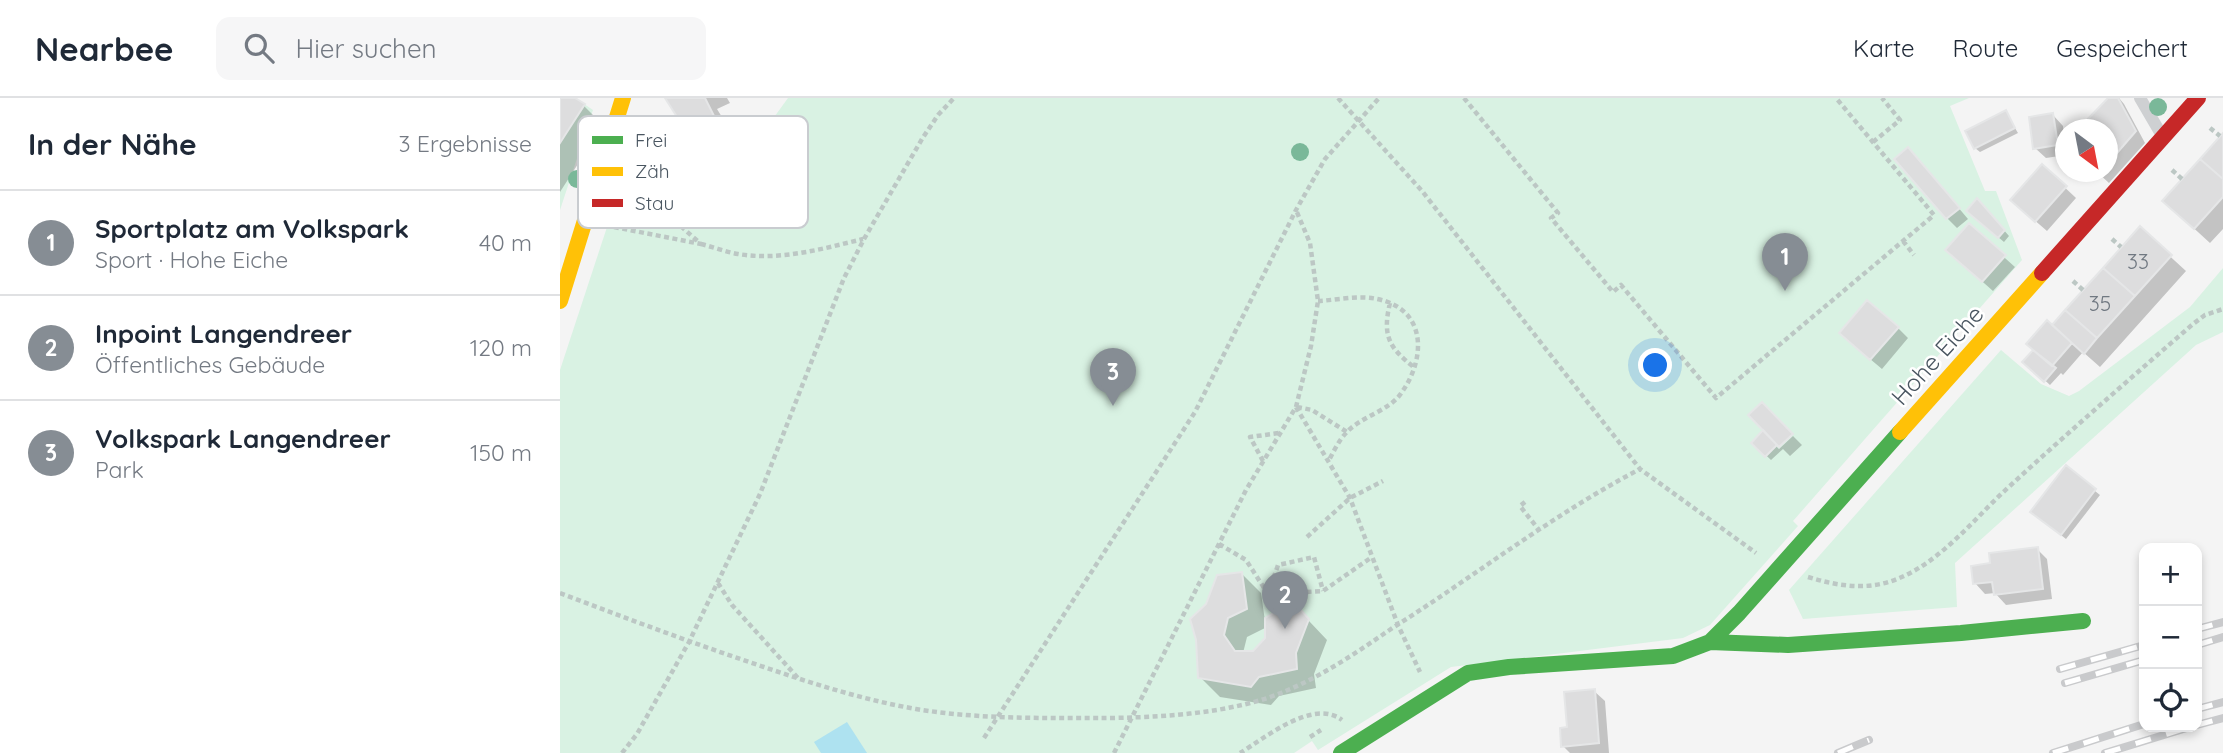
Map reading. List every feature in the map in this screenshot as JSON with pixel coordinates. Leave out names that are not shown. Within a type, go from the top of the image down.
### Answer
[{"type":"street","points":[[617,116],[623,98]]},
{"type":"street","name":"Hohe Eiche","points":[[1710,642],[2198,98]]},
{"type":"street","points":[[560,301],[583,228]]},
{"type":"street","name":"Hohe Eiche","points":[[1341,753],[1468,673],[1509,667],[1673,656],[1710,642],[1788,645],[1961,634],[2083,621]]},
{"type":"lane","points":[[2140,98],[2163,137]]},
{"type":"path","points":[[622,753],[637,734],[689,642],[760,494],[844,278],[922,139],[938,115],[954,98]]},
{"type":"path","points":[[1338,98],[1422,191],[1640,469],[1742,544],[1780,567],[1829,583],[1861,586],[1896,580],[1917,570],[1935,557],[2011,485],[2193,324],[2205,315],[2223,309]]},
{"type":"path","points":[[984,738],[1195,412],[1296,209],[1325,159],[1379,98]]},
{"type":"path","points":[[1464,98],[1558,212],[1551,218],[1595,271],[1613,292],[1620,285],[1716,398],[1934,215],[1836,98]]},
{"type":"path","points":[[1873,142],[1900,120],[1882,98]]},
{"type":"path","points":[[1114,753],[1245,490],[1296,407],[1311,346],[1318,301],[1310,243],[1296,209]]},
{"type":"path","points":[[621,228],[738,254],[768,256],[809,252],[864,239]]},
{"type":"path","points":[[684,228],[701,244]]},
{"type":"path","points":[[1903,241],[1914,255]]},
{"type":"path","points":[[1318,301],[1375,298],[1390,303],[1408,316],[1417,329],[1419,343],[1415,368],[1401,394],[1347,432],[1329,460]]},
{"type":"path","points":[[1390,303],[1385,324],[1387,334],[1401,357],[1415,368]]},
{"type":"path","points":[[1296,407],[1312,410],[1347,432]]},
{"type":"path","points":[[1296,407],[1350,498],[1398,625],[1415,664],[1433,694]]},
{"type":"path","points":[[1263,461],[1250,437],[1280,433]]},
{"type":"path","points":[[560,593],[689,642],[798,679],[867,699],[918,709],[997,718],[1131,718],[1224,709],[1286,691],[1339,663],[1539,530],[1606,487],[1640,469]]},
{"type":"path","points":[[1307,537],[1350,498],[1383,481]]},
{"type":"path","points":[[1525,502],[1520,506],[1539,530]]},
{"type":"path","points":[[1219,544],[1246,560],[1268,594]]},
{"type":"path","points":[[1268,594],[1323,590],[1372,556]]},
{"type":"path","points":[[1268,594],[1278,565],[1314,557],[1323,590]]},
{"type":"path","points":[[717,583],[753,629],[798,679]]},
{"type":"path","points":[[1240,753],[1299,717],[1327,712],[1345,723]]},
{"type":"green space","points":[[560,98],[575,98],[593,110],[591,116],[578,116],[578,155],[560,210]]},
{"type":"green space","points":[[788,98],[1969,98],[1950,106],[1985,191],[1996,191],[2022,260],[1793,521],[1798,526],[1710,625],[1683,638],[1451,667],[1318,750],[1312,741],[1294,753],[560,753],[560,370],[607,228],[808,228],[808,116],[775,116]]},
{"type":"green space","points":[[2223,268],[2223,332],[2196,345],[1955,563],[1957,607],[1803,619],[1789,590],[2001,350],[2041,384],[2069,396],[2190,307]]},
{"type":"water","points":[[847,722],[867,753],[821,753],[814,742]]},
{"type":"building","points":[[560,98],[575,98],[585,104],[560,143]]},
{"type":"building","points":[[665,98],[705,98],[714,116],[676,116]]},
{"type":"building","points":[[2108,98],[2118,98],[2136,131],[2118,152],[2118,119],[2088,119]]},
{"type":"building","points":[[2006,110],[2015,128],[1974,149],[1965,131]]},
{"type":"building","points":[[2053,113],[2055,145],[2033,149],[2029,117]]},
{"type":"building","points":[[2223,133],[2223,179],[2200,159]]},
{"type":"building","points":[[1908,147],[1960,208],[1946,219],[1894,159]]},
{"type":"building","points":[[2200,159],[2223,179],[2223,197],[2194,229],[2162,201]]},
{"type":"building","points":[[2042,164],[2055,175],[2055,182],[2062,182],[2067,186],[2035,222],[2010,200]]},
{"type":"building","points":[[1977,198],[2005,230],[1998,238],[1966,211]]},
{"type":"building","points":[[1969,223],[2006,255],[1982,282],[1945,250]]},
{"type":"building","points":[[2140,226],[2172,255],[2135,296],[2103,268]]},
{"type":"building","points":[[2103,268],[2135,296],[2097,338],[2065,310]]},
{"type":"building","points":[[1867,300],[1899,327],[1870,360],[1839,333]]},
{"type":"building","points":[[2065,310],[2097,338],[2084,354],[2052,325]]},
{"type":"building","points":[[2047,320],[2072,343],[2052,366],[2026,344]]},
{"type":"building","points":[[2033,350],[2056,368],[2044,382],[2022,362]]},
{"type":"building","points":[[1762,402],[1793,434],[1779,447],[1748,415]]},
{"type":"building","points":[[1763,430],[1777,445],[1765,457],[1751,443]]},
{"type":"building","points":[[2066,465],[2096,489],[2061,535],[2030,512]]},
{"type":"building","points":[[2038,547],[2043,589],[1994,595],[1992,582],[1973,584],[1971,566],[1990,563],[1989,553]]},
{"type":"building","points":[[1242,572],[1247,609],[1228,618],[1224,635],[1235,651],[1253,651],[1265,638],[1265,618],[1293,601],[1309,619],[1296,653],[1297,669],[1259,677],[1251,687],[1198,678],[1196,640],[1190,619],[1206,604],[1217,575]]},
{"type":"building","points":[[1595,689],[1599,743],[1561,747],[1560,728],[1567,727],[1564,692]]},
{"type":"railway","points":[[2202,628],[2223,622]]},
{"type":"railway","points":[[2202,643],[2223,637]]},
{"type":"railway","points":[[2060,669],[2139,646]]},
{"type":"railway","points":[[2065,683],[2139,661]]},
{"type":"railway","points":[[2202,708],[2223,702]]},
{"type":"railway","points":[[2202,724],[2223,718]]},
{"type":"railway","points":[[2053,753],[2139,726]]},
{"type":"railway","points":[[2105,753],[2174,732]]},
{"type":"railway","points":[[1838,753],[1869,740]]},
{"type":"traffic: fast","points":[[1341,753],[1468,673],[1509,667],[1673,656],[1710,642],[1900,432]]},
{"type":"traffic: fast","points":[[1710,642],[1788,645],[2083,621]]},
{"type":"traffic: slow","points":[[617,116],[623,98]]},
{"type":"traffic: slow","points":[[560,301],[583,228]]},
{"type":"traffic: slow","points":[[1900,432],[2042,273]]},
{"type":"traffic: jam","points":[[2042,273],[2198,98]]},
{"type":"place","name":"Sportplatz am Volkspark","points":[[1785,291]]},
{"type":"place","name":"Volkspark Langendreer","points":[[1113,406]]},
{"type":"place","name":"Inpoint Langendreer","points":[[1285,629]]}]
